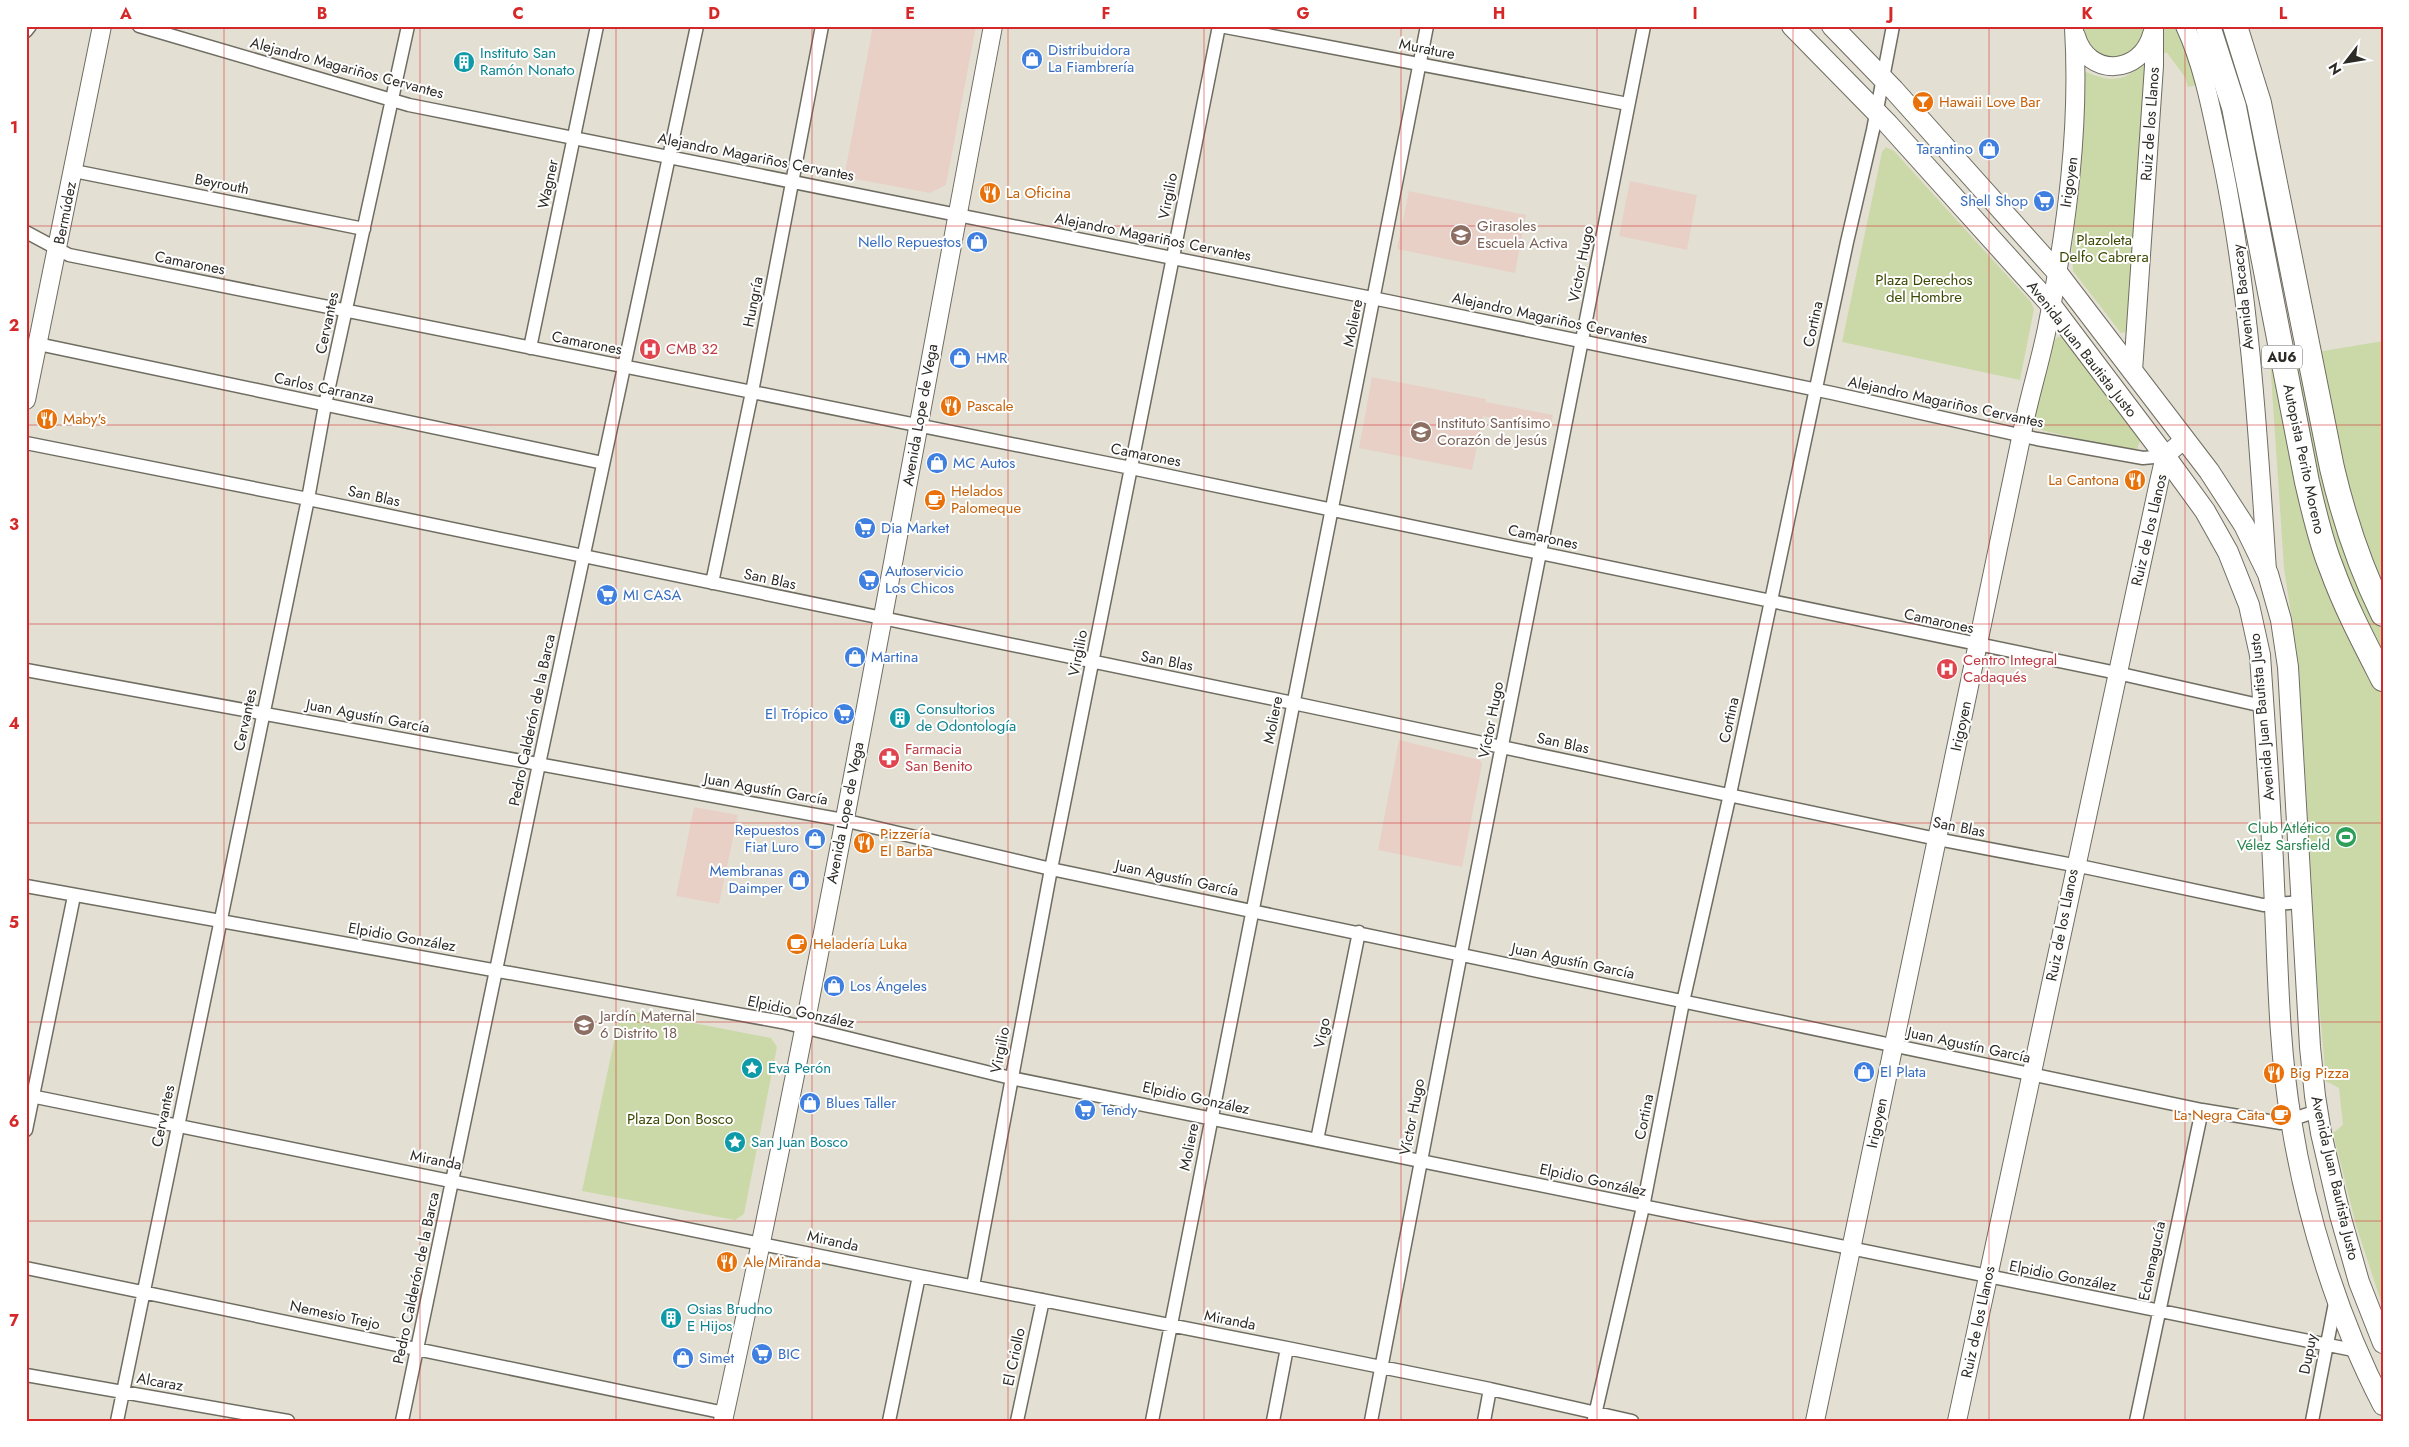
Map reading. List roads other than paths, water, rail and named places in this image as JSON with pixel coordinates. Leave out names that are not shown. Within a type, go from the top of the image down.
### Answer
[{"type":"highway","name":"Autopista Perito Moreno","points":[[2208,26],[2234,107],[2307,482],[2318,527],[2330,566],[2352,620],[2383,679]]},
{"type":"highway","name":"Autopista Perito Moreno","points":[[2235,26],[2259,103],[2342,510],[2358,556],[2383,614]]},
{"type":"main road","name":"Avenida Juan Bautista Justo","points":[[1792,26],[1876,112],[2051,305],[2165,456],[2214,526],[2242,586],[2257,638],[2263,706],[2282,1044],[2291,1120],[2318,1236],[2358,1351],[2383,1405]]},
{"type":"main road","name":"Avenida Juan Bautista Justo","points":[[1832,26],[1882,78],[2056,271],[2185,439],[2235,509],[2268,574],[2281,620],[2288,667],[2310,1047],[2317,1111],[2340,1215],[2359,1282],[2383,1344]]},
{"type":"street","points":[[26,32],[30,26]]},
{"type":"street","name":"Bermúdez","points":[[26,400],[29,366],[38,344],[102,26]]},
{"type":"street","name":"Alejandro Magariños Cervantes","points":[[139,26],[392,101],[1374,298],[2022,435],[2143,458],[2165,456]]},
{"type":"street","name":"Cervantes","points":[[117,1421],[308,499],[325,405],[408,26]]},
{"type":"street","name":"Wagner","points":[[530,348],[597,26]]},
{"type":"street","name":"Pedro Calderón de la Barca","points":[[402,1421],[602,463],[698,26]]},
{"type":"street","name":"Hungría","points":[[712,583],[752,392],[822,26]]},
{"type":"street","name":"Avenida Lope de Vega","points":[[724,1417],[761,1243],[844,820],[993,26]]},
{"type":"street","name":"Murature","points":[[1220,26],[1628,104]]},
{"type":"street","name":"Virgilio","points":[[974,1286],[1051,869],[1220,26]]},
{"type":"street","name":"Moliere","points":[[1152,1421],[1427,26]]},
{"type":"street","name":"Víctor Hugo","points":[[1371,1421],[1420,1161],[1644,26]]},
{"type":"street","name":"Cortina","points":[[1595,1417],[1643,1208],[1684,1002],[1893,26]]},
{"type":"street","points":[[2074,27],[2077,40],[2089,58],[2109,66],[2131,63],[2140,56],[2147,48],[2154,26]]},
{"type":"street","name":"Ruiz de los Llanos","points":[[2133,371],[2154,66],[2154,26]]},
{"type":"street","name":"Avenida Bacacay","points":[[2185,26],[2214,122],[2238,247],[2245,301],[2268,574]]},
{"type":"street","name":"Irigoyen","points":[[1815,1421],[2051,305],[2075,136],[2077,98],[2074,27]]},
{"type":"street","name":"Beyrouth","points":[[74,171],[364,229]]},
{"type":"street","name":"Camarones","points":[[26,232],[69,255],[918,427],[1131,468],[2117,673],[2263,706]]},
{"type":"street","name":"Carlos Carranza","points":[[38,344],[602,463]]},
{"type":"street","name":"Ruiz de los Llanos","points":[[1957,1421],[2032,1074],[2074,865],[2165,456],[2185,439]]},
{"type":"street","name":"San Blas","points":[[26,443],[308,499],[2262,905],[2301,902]]},
{"type":"street","name":"Juan Agustín García","points":[[26,670],[844,820],[1051,869],[1461,953],[1684,1002],[2202,1110],[2281,1123],[2317,1111]]},
{"type":"street","name":"Elpidio González","points":[[26,886],[803,1028],[1011,1078],[1643,1208],[1851,1248],[2158,1312],[2358,1351]]},
{"type":"street","points":[[26,1130],[30,1096],[74,896]]},
{"type":"street","name":"Vigo","points":[[1317,1140],[1359,932]]},
{"type":"street","name":"Miranda","points":[[30,1096],[1490,1389],[1595,1417],[1632,1421]]},
{"type":"street","name":"Echenagucía","points":[[2136,1421],[2202,1110]]},
{"type":"street","name":"Nemesio Trejo","points":[[26,1268],[418,1349],[724,1417]]},
{"type":"street","points":[[889,1421],[920,1276]]},
{"type":"street","name":"Dupuy","points":[[2312,1421],[2337,1294]]},
{"type":"street","name":"El Criollo","points":[[1017,1421],[1043,1300]]},
{"type":"street","points":[[1273,1421],[1288,1348]]},
{"type":"street","name":"Alcaraz","points":[[26,1375],[260,1419],[288,1421]]},
{"type":"street","points":[[1484,1421],[1490,1389]]},
{"type":"place","name":"Distribuidora La Fiambrería","points":[[1032,59]]},
{"type":"place","name":"Instituto San Ramón Nonato","points":[[464,62]]},
{"type":"place","name":"Hawaii Love Bar","points":[[1923,102]]},
{"type":"place","name":"Tarantino","points":[[1989,149]]},
{"type":"place","name":"La Oficina","points":[[990,193]]},
{"type":"place","name":"Shell Shop","points":[[2044,201]]},
{"type":"place","name":"Girasoles Escuela Activa","points":[[1461,235]]},
{"type":"place","name":"Nello Repuestos","points":[[977,242]]},
{"type":"place","name":"CMB 32","points":[[650,349]]},
{"type":"place","name":"HMR","points":[[960,358]]},
{"type":"place","name":"Pascale","points":[[951,406]]},
{"type":"place","name":"Maby's","points":[[47,419]]},
{"type":"place","name":"Instituto Santísimo Corazón de Jesús","points":[[1421,432]]},
{"type":"place","name":"MC Autos","points":[[937,463]]},
{"type":"place","name":"La Cantona","points":[[2135,480]]},
{"type":"place","name":"Helados Palomeque","points":[[935,500]]},
{"type":"place","name":"Dia Market","points":[[865,528]]},
{"type":"place","name":"Autoservicio Los Chicos","points":[[869,580]]},
{"type":"place","name":"MI CASA","points":[[607,595]]},
{"type":"place","name":"Martina","points":[[855,657]]},
{"type":"place","name":"Centro Integral Cadaqués","points":[[1947,669]]},
{"type":"place","name":"El Trópico","points":[[844,714]]},
{"type":"place","name":"Consultorios de Odontología","points":[[900,718]]},
{"type":"place","name":"Farmacia San Benito","points":[[889,758]]},
{"type":"place","name":"Club Atlético Vélez Sarsfield","points":[[2346,837]]},
{"type":"place","name":"Repuestos Fiat Luro","points":[[815,839]]},
{"type":"place","name":"Pizzería El Barba","points":[[864,843]]},
{"type":"place","name":"Membranas Daimper","points":[[799,880]]},
{"type":"place","name":"Heladería Luka","points":[[797,944]]},
{"type":"place","name":"Los Ángeles","points":[[834,986]]},
{"type":"place","name":"Jardín Maternal 6 Distrito 18","points":[[584,1025]]},
{"type":"place","name":"Eva Perón","points":[[752,1068]]},
{"type":"place","name":"El Plata","points":[[1864,1072]]},
{"type":"place","name":"Big Pizza","points":[[2274,1073]]},
{"type":"place","name":"Blues Taller","points":[[810,1103]]},
{"type":"place","name":"Tendy","points":[[1085,1110]]},
{"type":"place","name":"La Negra Cata","points":[[2281,1115]]},
{"type":"place","name":"San Juan Bosco","points":[[735,1142]]},
{"type":"place","name":"Ale Miranda","points":[[727,1262]]},
{"type":"place","name":"Osias Brudno E Hijos","points":[[671,1318]]},
{"type":"place","name":"BIC","points":[[762,1354]]},
{"type":"place","name":"Simet","points":[[683,1358]]},
{"type":"park label","name":"Plazoleta Delfo Cabrera","points":[[2104,248]]},
{"type":"park label","name":"Plaza Derechos del Hombre","points":[[1924,288]]},
{"type":"park label","name":"Plaza Don Bosco","points":[[680,1119]]}]
